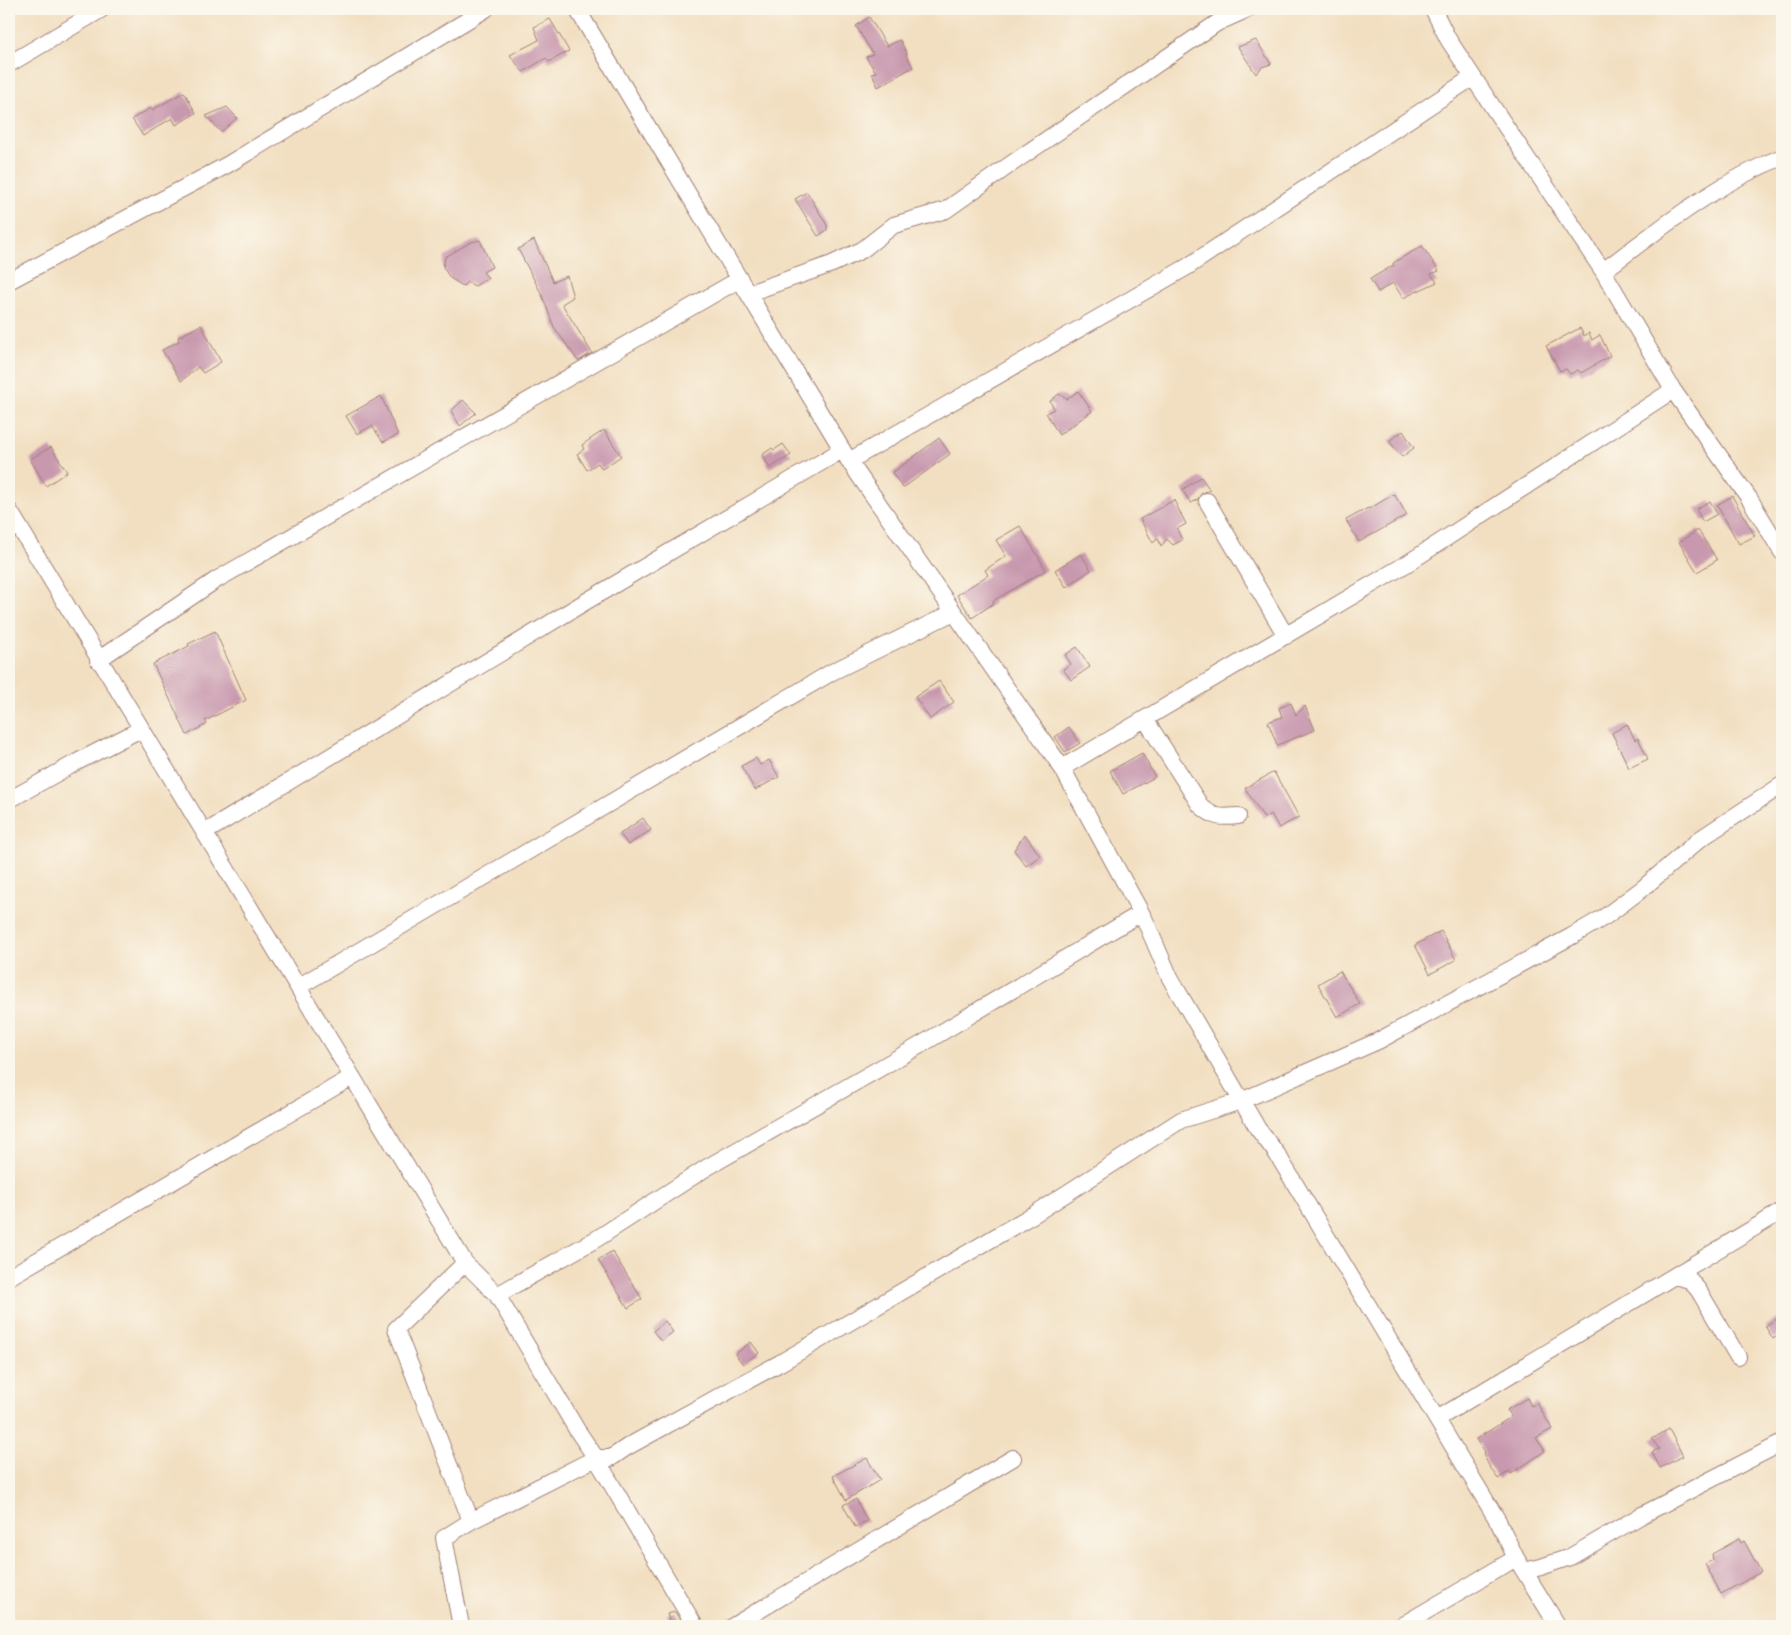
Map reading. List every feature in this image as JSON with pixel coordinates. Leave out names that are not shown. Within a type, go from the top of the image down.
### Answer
[{"type":"street","points":[[9,64],[102,9]]},
{"type":"street","points":[[9,281],[227,165],[486,9]]},
{"type":"street","points":[[577,9],[845,455],[952,613],[1062,768],[1141,913],[1170,978],[1241,1101],[1258,1129],[1277,1154],[1438,1419],[1498,1521],[1520,1565],[1558,1626]]},
{"type":"street","points":[[749,293],[832,264],[862,250],[894,225],[946,210],[1217,23],[1248,9]]},
{"type":"street","points":[[1433,9],[1448,39],[1603,271],[1673,390],[1749,498],[1782,552]]},
{"type":"street","points":[[204,833],[580,605],[845,455],[1187,268],[1473,77]]},
{"type":"street","points":[[1603,271],[1696,203],[1742,176],[1782,157]]},
{"type":"street","points":[[98,660],[216,580],[740,279]]},
{"type":"street","points":[[1062,768],[1408,563],[1673,390]]},
{"type":"street","points":[[1206,501],[1286,636]]},
{"type":"street","points":[[9,510],[98,660],[465,1263],[496,1295],[577,1430],[596,1458],[695,1626]]},
{"type":"street","points":[[298,987],[832,672],[952,613]]},
{"type":"street","points":[[1145,719],[1200,805],[1210,814],[1220,818],[1238,816]]},
{"type":"street","points":[[9,800],[141,729]]},
{"type":"street","points":[[461,1626],[444,1538],[471,1521],[596,1458],[611,1458],[627,1447],[780,1363],[1036,1214],[1180,1120],[1241,1101],[1378,1041],[1572,936],[1606,916],[1642,889],[1700,839],[1782,785]]},
{"type":"street","points":[[496,1295],[598,1238],[706,1168],[917,1047],[1141,913]]},
{"type":"street","points":[[9,1277],[352,1077]]},
{"type":"street","points":[[1438,1419],[1782,1212]]},
{"type":"street","points":[[465,1263],[396,1329],[471,1521]]},
{"type":"street","points":[[1674,1276],[1690,1280],[1699,1291],[1738,1357]]},
{"type":"street","points":[[1401,1626],[1520,1565],[1541,1567],[1570,1557],[1642,1515],[1782,1443]]},
{"type":"street","points":[[733,1626],[1013,1458]]},
{"type":"building","points":[[869,17],[887,46],[900,40],[913,67],[878,87],[872,73],[876,72],[866,57],[873,54],[856,26]]},
{"type":"building","points":[[550,19],[569,51],[549,62],[546,58],[523,72],[510,55],[539,40],[534,27]]},
{"type":"building","points":[[1256,40],[1271,64],[1262,67],[1256,74],[1238,47]]},
{"type":"building","points":[[184,92],[196,113],[176,125],[172,118],[143,136],[132,119]]},
{"type":"building","points":[[227,107],[237,118],[221,132],[206,116]]},
{"type":"building","points":[[807,192],[827,225],[827,230],[818,236],[795,199]]},
{"type":"building","points":[[480,240],[492,267],[483,272],[488,278],[475,286],[467,282],[463,286],[450,278],[443,267],[445,257],[471,242]]},
{"type":"building","points":[[534,240],[553,282],[567,276],[573,297],[562,304],[592,353],[578,361],[554,327],[542,295],[518,249]]},
{"type":"building","points":[[1422,246],[1439,271],[1431,274],[1437,282],[1403,298],[1393,283],[1378,292],[1370,279]]},
{"type":"building","points":[[201,325],[221,362],[203,373],[198,367],[181,381],[162,350],[179,341],[178,337]]},
{"type":"building","points":[[1580,328],[1584,336],[1589,333],[1592,340],[1600,335],[1610,356],[1581,373],[1578,370],[1570,374],[1566,369],[1560,371],[1546,346]]},
{"type":"building","points":[[1078,391],[1092,411],[1059,435],[1046,413],[1054,409],[1050,401],[1059,394],[1067,399]]},
{"type":"building","points":[[381,396],[398,435],[383,442],[372,426],[357,434],[346,416]]},
{"type":"building","points":[[463,400],[476,413],[460,426],[451,411]]},
{"type":"building","points":[[604,430],[621,456],[602,469],[598,463],[587,470],[577,454],[584,449],[582,445]]},
{"type":"building","points":[[1403,431],[1414,448],[1402,457],[1389,441]]},
{"type":"building","points":[[939,438],[950,454],[903,488],[892,473]]},
{"type":"building","points":[[783,444],[791,455],[770,468],[762,455],[772,448],[774,450]]},
{"type":"building","points":[[51,447],[67,472],[46,486],[30,459]]},
{"type":"building","points":[[1201,477],[1210,490],[1202,493],[1198,499],[1191,503],[1182,490]]},
{"type":"building","points":[[1394,494],[1407,515],[1359,542],[1346,520]]},
{"type":"building","points":[[1732,496],[1755,536],[1739,544],[1717,505]]},
{"type":"building","points":[[1174,500],[1186,524],[1177,529],[1182,540],[1173,545],[1167,539],[1161,546],[1158,538],[1153,543],[1140,519]]},
{"type":"building","points":[[1710,501],[1717,514],[1703,522],[1696,509]]},
{"type":"building","points":[[1020,526],[1046,570],[993,601],[994,603],[972,618],[957,595],[988,575],[985,570],[1006,556],[996,540]]},
{"type":"building","points":[[1698,530],[1717,560],[1697,572],[1679,542]]},
{"type":"building","points":[[1081,554],[1091,570],[1066,587],[1055,570]]},
{"type":"building","points":[[215,631],[246,700],[205,721],[207,724],[187,735],[153,664]]},
{"type":"building","points":[[1077,647],[1090,667],[1071,680],[1063,669],[1071,664],[1065,655]]},
{"type":"building","points":[[939,681],[954,702],[930,719],[915,697]]},
{"type":"building","points":[[1291,703],[1296,715],[1305,706],[1315,730],[1277,745],[1268,722],[1282,717],[1279,708]]},
{"type":"building","points":[[1627,724],[1635,740],[1638,738],[1648,759],[1629,768],[1612,733]]},
{"type":"building","points":[[1069,727],[1080,743],[1065,752],[1055,737]]},
{"type":"building","points":[[1142,753],[1155,777],[1123,794],[1110,771]]},
{"type":"building","points":[[756,758],[760,765],[769,760],[779,777],[755,790],[741,766]]},
{"type":"building","points":[[1274,772],[1299,817],[1279,828],[1271,814],[1264,818],[1245,788]]},
{"type":"building","points":[[643,818],[651,830],[628,845],[620,834]]},
{"type":"building","points":[[1025,834],[1040,856],[1026,866],[1014,850]]},
{"type":"building","points":[[1441,931],[1456,960],[1430,974],[1415,945]]},
{"type":"building","points":[[1340,971],[1360,1004],[1337,1017],[1318,984]]},
{"type":"building","points":[[612,1251],[642,1299],[628,1308],[598,1260]]},
{"type":"building","points":[[1782,1316],[1782,1333],[1773,1339],[1765,1326]]},
{"type":"building","points":[[665,1321],[673,1332],[661,1341],[653,1331]]},
{"type":"building","points":[[751,1342],[759,1353],[743,1364],[735,1354]]},
{"type":"building","points":[[1527,1398],[1531,1406],[1537,1403],[1552,1429],[1536,1438],[1545,1451],[1511,1474],[1509,1471],[1498,1479],[1488,1464],[1484,1452],[1476,1439],[1511,1417],[1507,1410]]},
{"type":"building","points":[[1669,1429],[1683,1456],[1660,1468],[1652,1452],[1659,1449],[1652,1439]]},
{"type":"building","points":[[867,1458],[880,1480],[846,1500],[833,1476]]},
{"type":"building","points":[[856,1499],[867,1521],[855,1527],[843,1505]]},
{"type":"building","points":[[1739,1539],[1741,1543],[1744,1541],[1761,1572],[1721,1594],[1705,1564],[1713,1560],[1712,1554]]},
{"type":"building","points":[[675,1612],[684,1626],[671,1626],[667,1614]]}]
